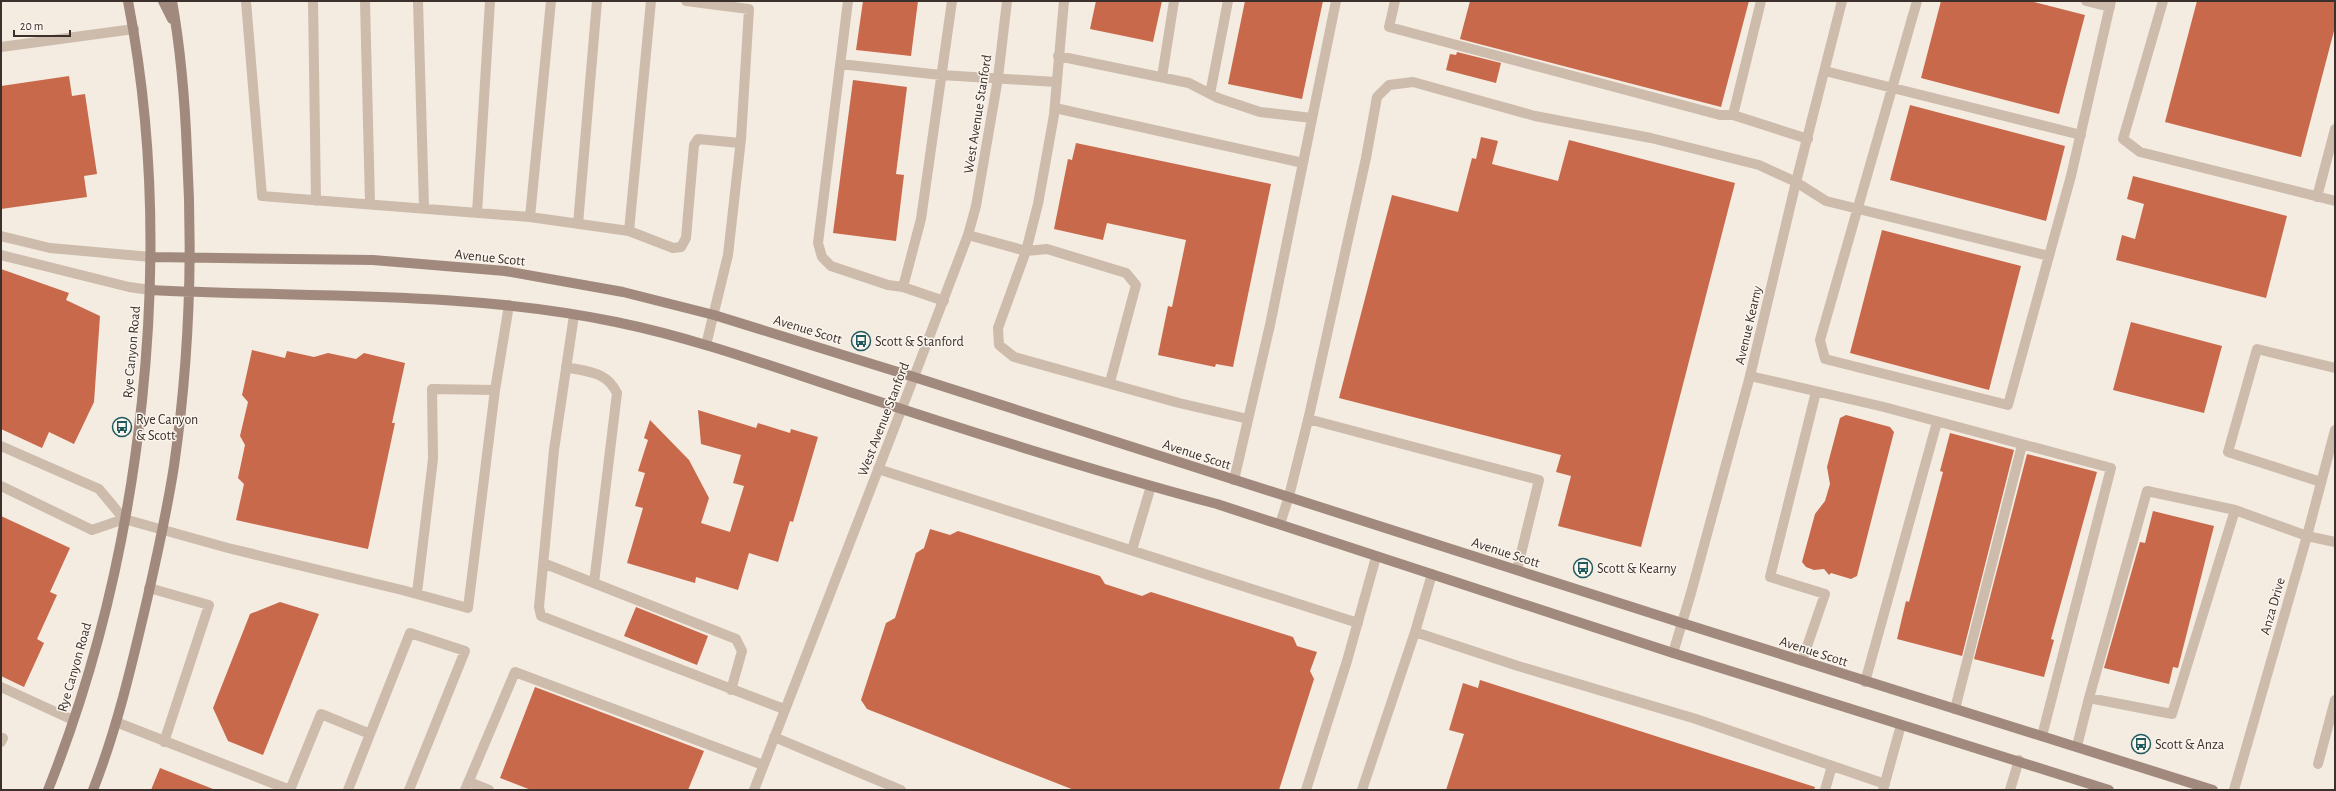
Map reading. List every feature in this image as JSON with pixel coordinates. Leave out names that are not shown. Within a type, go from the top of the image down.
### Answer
[{"type":"main road","name":"Rye Canyon Road","points":[[48,790],[73,720],[98,637],[124,519],[138,431],[150,290],[151,257],[146,139],[134,29],[128,1]]},
{"type":"main road","points":[[163,1],[177,28]]},
{"type":"main road","points":[[93,790],[116,722],[162,530],[174,467],[183,388],[191,257],[184,89],[177,28],[172,1]]},
{"type":"main road","name":"Avenue Scott","points":[[151,257],[373,260],[505,271],[623,292],[714,315],[914,377],[1234,480],[1289,496],[1865,682],[2077,746],[2213,790]]},
{"type":"main road","points":[[150,290],[358,295],[509,304],[617,322],[706,345],[902,409],[1280,524],[1376,557],[1673,653],[2019,760],[2109,790]]},
{"type":"street","points":[[246,1],[262,196],[316,201],[370,203],[530,217],[629,231],[673,248],[681,247],[686,238],[694,145],[698,139],[740,143]]},
{"type":"street","points":[[314,1],[316,201]]},
{"type":"street","points":[[365,1],[370,203]]},
{"type":"street","points":[[418,1],[424,208]]},
{"type":"street","points":[[477,213],[490,1]]},
{"type":"street","points":[[530,217],[551,1]]},
{"type":"street","points":[[578,224],[597,1]]},
{"type":"street","points":[[629,231],[651,1]]},
{"type":"street","points":[[686,1],[731,4],[749,9],[740,143],[728,255],[706,345]]},
{"type":"street","points":[[848,1],[818,244],[822,258],[831,266],[888,285],[903,287],[944,301]]},
{"type":"street","points":[[903,287],[921,219],[952,1]]},
{"type":"street","name":"West Avenue Stanford","points":[[754,790],[944,301],[968,235],[976,206],[998,78],[1008,1]]},
{"type":"street","points":[[1064,1],[1058,56],[1055,108],[1038,204],[1026,251],[998,328],[999,345],[1014,357],[1110,382],[1179,403],[1248,419]]},
{"type":"street","points":[[1162,77],[1174,1]]},
{"type":"street","points":[[1210,94],[1228,1]]},
{"type":"street","points":[[1234,480],[1270,325],[1336,1]]},
{"type":"street","points":[[1395,1],[1390,27],[1720,115],[1733,115],[1808,139]]},
{"type":"street","points":[[1733,115],[1761,1]]},
{"type":"street","name":"Avenue Kearny","points":[[1673,653],[1750,376],[1796,182],[1842,1]]},
{"type":"street","points":[[1917,1],[1892,86],[1859,210],[1820,340],[1825,358],[2008,405],[2081,135],[2111,4],[2086,1]]},
{"type":"street","points":[[2163,1],[2123,139],[2140,152],[2335,201]]},
{"type":"street","points":[[1,47],[134,29]]},
{"type":"street","points":[[1058,56],[1189,83],[1210,94],[1260,112],[1312,118]]},
{"type":"street","points":[[840,64],[941,75],[1056,82]]},
{"type":"street","points":[[1825,71],[1892,86],[2081,135]]},
{"type":"street","points":[[1280,524],[1289,496],[1308,419],[1366,158],[1377,98],[1389,85],[1413,82],[1535,116],[1651,138],[1759,164],[1796,182],[1826,201],[2049,256]]},
{"type":"street","points":[[1055,108],[1303,163]]},
{"type":"street","points":[[2317,197],[2335,129]]},
{"type":"street","points":[[968,235],[1026,251],[1047,249],[1126,273],[1136,285],[1110,382]]},
{"type":"street","points":[[1,236],[50,248],[151,257]]},
{"type":"street","points":[[1,255],[150,290]]},
{"type":"street","points":[[1,446],[99,489],[124,519],[228,548],[417,593],[468,608],[495,390],[509,304]]},
{"type":"street","points":[[574,315],[554,450],[539,607],[541,616],[784,710]]},
{"type":"street","points":[[2322,482],[2228,452],[2257,349],[2335,368]]},
{"type":"street","points":[[566,367],[600,374],[612,382],[617,393],[594,583]]},
{"type":"street","points":[[1750,376],[1937,422],[2111,468],[2042,736]]},
{"type":"street","points":[[417,593],[434,459],[432,389],[495,390]]},
{"type":"street","points":[[1802,661],[1825,594],[1770,577],[1816,392]]},
{"type":"street","points":[[1308,419],[1539,480],[1517,570]]},
{"type":"street","points":[[1865,682],[1937,422]]},
{"type":"street","name":"Anza Drive","points":[[2234,790],[2308,536],[2335,430]]},
{"type":"street","points":[[1955,709],[2022,445]]},
{"type":"street","points":[[878,469],[1358,623]]},
{"type":"street","points":[[1,486],[92,530],[124,519]]},
{"type":"street","points":[[1132,550],[1151,486]]},
{"type":"street","points":[[2077,746],[2089,698],[2148,491],[2234,510],[2308,536],[2335,542]]},
{"type":"street","points":[[2089,698],[2172,714],[2234,510]]},
{"type":"street","points":[[1306,790],[1358,623],[1376,557]]},
{"type":"street","points":[[543,563],[736,639],[742,651],[732,690]]},
{"type":"street","points":[[1362,790],[1415,632],[1432,574]]},
{"type":"street","points":[[149,588],[209,604],[164,742]]},
{"type":"street","points":[[1415,632],[1518,666],[1696,719],[1832,766],[1884,787],[1902,725]]},
{"type":"street","points":[[348,790],[410,633],[466,652],[409,790]]},
{"type":"street","points":[[489,790],[467,786],[515,672],[763,765]]},
{"type":"street","points":[[1,687],[73,720]]},
{"type":"street","points":[[2318,764],[2335,700]]},
{"type":"street","points":[[116,722],[290,790],[321,714],[370,734]]},
{"type":"street","points":[[774,737],[900,790]]},
{"type":"street","points":[[2010,790],[2019,760]]},
{"type":"street","points":[[1825,790],[1832,766]]},
{"type":"building","points":[[863,1],[918,1],[911,56],[856,50]]},
{"type":"building","points":[[1096,1],[1162,1],[1153,42],[1090,29]]},
{"type":"building","points":[[1245,1],[1323,1],[1302,99],[1228,84]]},
{"type":"building","points":[[1470,1],[1749,1],[1721,107],[1460,39]]},
{"type":"building","points":[[1941,1],[2030,1],[2085,15],[2059,114],[1921,78]]},
{"type":"building","points":[[2197,1],[2335,1],[2335,27],[2301,157],[2165,122]]},
{"type":"building","points":[[1457,52],[1501,63],[1496,83],[1446,70],[1450,54],[1456,55]]},
{"type":"building","points":[[69,76],[72,96],[85,94],[97,174],[84,176],[87,197],[1,209],[1,86]]},
{"type":"building","points":[[853,80],[907,87],[896,174],[904,175],[896,241],[833,233]]},
{"type":"building","points":[[1910,105],[2065,146],[2046,221],[1890,180]]},
{"type":"building","points":[[1481,137],[1498,141],[1492,164],[1558,181],[1569,140],[1735,183],[1641,547],[1558,526],[1571,476],[1556,472],[1561,455],[1339,398],[1392,195],[1458,212],[1472,158],[1476,159]]},
{"type":"building","points":[[1076,143],[1271,184],[1233,367],[1216,364],[1215,367],[1158,355],[1168,306],[1172,307],[1186,240],[1107,223],[1103,240],[1054,229],[1068,159],[1072,160]]},
{"type":"building","points":[[2133,176],[2287,216],[2266,298],[2116,260],[2122,235],[2135,239],[2144,204],[2127,199]]},
{"type":"building","points":[[1882,230],[2021,266],[1989,390],[1850,353]]},
{"type":"building","points":[[1,269],[69,293],[66,300],[100,316],[94,402],[74,444],[49,432],[42,448],[1,429]]},
{"type":"building","points":[[2131,322],[2222,346],[2204,413],[2113,390]]},
{"type":"building","points":[[252,350],[285,358],[287,351],[314,357],[328,353],[356,359],[364,353],[405,363],[392,423],[395,423],[368,549],[236,520],[244,484],[238,478],[245,445],[240,436],[248,402],[242,395]]},
{"type":"building","points":[[698,410],[756,428],[758,423],[790,433],[791,429],[818,437],[793,522],[790,521],[778,562],[749,553],[738,590],[696,577],[695,583],[627,563],[643,508],[635,506],[645,473],[638,471],[648,440],[644,438],[650,420],[689,460],[709,498],[701,523],[730,532],[744,486],[733,483],[741,455],[701,444]]},
{"type":"building","points":[[1846,415],[1890,427],[1894,432],[1857,576],[1851,579],[1831,573],[1829,575],[1824,569],[1814,570],[1806,567],[1802,562],[1815,514],[1825,501],[1830,484],[1827,467],[1840,418]]},
{"type":"building","points":[[1950,433],[2014,450],[1962,656],[1897,639],[1906,601],[1909,602],[1943,472],[1940,471]]},
{"type":"building","points":[[2027,454],[2097,472],[2051,639],[2054,640],[2044,677],[1974,659]]},
{"type":"building","points":[[2153,511],[2214,526],[2178,668],[2173,667],[2169,684],[2104,668],[2140,542],[2145,543]]},
{"type":"building","points":[[1,516],[70,548],[50,592],[57,595],[37,639],[44,643],[24,687],[1,676]]},
{"type":"building","points":[[930,529],[950,535],[958,531],[1100,576],[1105,584],[1142,596],[1151,592],[1293,637],[1297,646],[1317,652],[1310,671],[1314,679],[1279,790],[1074,790],[867,709],[861,700],[886,623],[895,618],[916,553],[924,548]]},
{"type":"building","points":[[280,602],[319,614],[263,755],[228,741],[213,708],[250,614]]},
{"type":"building","points":[[636,607],[708,636],[697,665],[624,636]]},
{"type":"building","points":[[1480,680],[1815,787],[1814,790],[1446,790],[1464,734],[1449,730],[1463,683],[1478,688]]},
{"type":"building","points":[[535,687],[704,751],[688,790],[531,790],[500,778]]},
{"type":"building","points":[[160,768],[213,789],[213,790],[151,790]]},
{"type":"place","name":"Scott & Stanford","points":[[861,341]]},
{"type":"place","name":"Rye Canyon & Scott","points":[[122,427]]},
{"type":"place","name":"Scott & Kearny","points":[[1583,568]]},
{"type":"place","name":"Scott & Anza","points":[[2141,744]]}]
